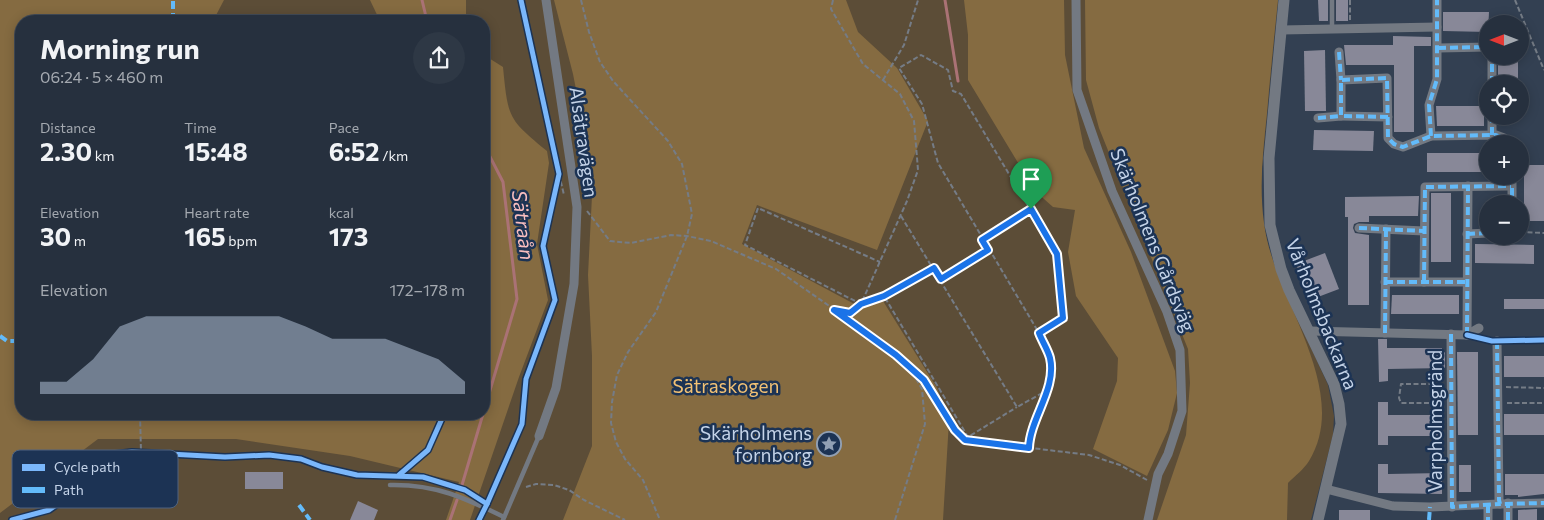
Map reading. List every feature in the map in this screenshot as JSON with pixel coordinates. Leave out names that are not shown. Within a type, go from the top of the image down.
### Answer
[{"type":"street","name":"Alsätravägen","points":[[539,436],[556,388],[574,284],[577,207],[546,0]]},
{"type":"street","name":"Skärholmens Gårdsväg","points":[[1076,0],[1077,90],[1112,191],[1167,312],[1180,350],[1182,410],[1155,485],[1148,520]]},
{"type":"street","name":"Vårholmsbackarna","points":[[1284,0],[1268,173],[1270,225],[1281,269],[1334,384],[1340,404],[1341,424],[1318,520]]},
{"type":"street","points":[[1432,136],[1429,105],[1437,79],[1437,0]]},
{"type":"street","points":[[1280,30],[1437,27]]},
{"type":"street","points":[[1438,48],[1479,47]]},
{"type":"street","points":[[1340,52],[1341,116]]},
{"type":"street","points":[[1341,80],[1387,78],[1388,138],[1394,144],[1403,147],[1432,136],[1479,135]]},
{"type":"street","points":[[1318,118],[1341,116],[1388,117]]},
{"type":"street","points":[[1492,125],[1492,135]]},
{"type":"street","points":[[1424,282],[1425,187],[1479,185]]},
{"type":"street","name":"Varpholmsgränd","points":[[1467,334],[1468,186]]},
{"type":"street","points":[[1359,228],[1424,231]]},
{"type":"street","points":[[1385,333],[1386,229]]},
{"type":"street","points":[[1467,234],[1479,233]]},
{"type":"street","points":[[1385,282],[1466,282]]},
{"type":"street","name":"Varpholmsgränd","points":[[1310,331],[1467,334],[1480,328]]},
{"type":"street","name":"Varpholmsgränd","points":[[1451,334],[1452,507]]},
{"type":"street","points":[[1497,341],[1497,387],[1504,504],[1508,520]]},
{"type":"street","points":[[1326,489],[1393,506],[1452,507],[1544,503]]},
{"type":"street","points":[[1488,505],[1488,520]]},
{"type":"lane","points":[[1332,0],[1332,29]]},
{"type":"lane","points":[[390,485],[420,485],[445,491],[504,518],[539,436]]},
{"type":"path","points":[[581,0],[589,32],[604,68],[612,81],[668,141],[682,164],[692,214],[687,236],[656,312],[628,352],[617,375],[612,402],[610,423],[616,442],[625,459],[644,480],[660,520]]},
{"type":"path","points":[[833,0],[832,8],[863,64],[900,94],[914,121],[918,170],[901,216],[861,304]]},
{"type":"path","points":[[883,80],[904,45],[918,0]]},
{"type":"path","points":[[1350,0],[1350,29]]},
{"type":"path","points":[[1515,0],[1544,70]]},
{"type":"path","points":[[1029,448],[1029,434],[1046,390],[1051,370],[1050,358],[1039,333],[982,240],[938,163],[922,104],[899,68],[904,63],[921,55],[948,70],[953,91],[961,94],[1057,254],[1063,318],[1039,333]]},
{"type":"path","points":[[556,164],[565,197]]},
{"type":"path","points":[[555,192],[559,174]]},
{"type":"path","points":[[577,207],[585,209],[610,241],[631,242],[671,235],[687,236],[711,241],[776,269],[852,321],[924,380],[955,430],[965,440],[1072,453],[1105,460],[1120,465],[1155,485]]},
{"type":"path","points":[[861,304],[745,245],[758,208],[880,262]]},
{"type":"path","points":[[982,240],[1031,209]]},
{"type":"path","points":[[901,216],[1017,407]]},
{"type":"path","points":[[1529,232],[1544,233]]},
{"type":"path","points":[[941,279],[988,250]]},
{"type":"path","points":[[834,310],[850,313],[861,304],[884,296],[934,268]]},
{"type":"path","points":[[884,296],[968,437],[1046,390]]},
{"type":"path","points":[[895,520],[925,424],[922,388],[910,368]]},
{"type":"path","points":[[1451,384],[1401,384],[1398,398],[1400,403],[1451,403]]},
{"type":"path","points":[[1497,387],[1544,388]]},
{"type":"path","points":[[1498,404],[1544,403]]},
{"type":"path","points":[[140,420],[141,450]]},
{"type":"path","points":[[517,487],[536,484],[554,485],[569,490],[584,500],[625,520]]},
{"type":"green space","points":[[0,0],[1278,0],[1261,177],[1261,210],[1271,260],[1328,385],[1334,416],[1333,435],[1311,520],[0,520]]},
{"type":"green space","points":[[0,0],[224,0],[216,15],[15,15],[15,420],[490,420],[490,59],[503,67],[506,97],[512,116],[524,132],[547,151],[549,163],[537,244],[548,300],[519,377],[470,520],[446,520],[459,482],[350,456],[236,439],[98,439],[83,450],[12,450],[12,504],[0,513]]},
{"type":"green space","points":[[370,0],[466,0],[466,15],[377,15]]},
{"type":"green space","name":"Sätraskogen","points":[[554,0],[846,0],[858,32],[897,68],[928,121],[877,250],[757,205],[742,244],[860,307],[883,301],[937,388],[949,421],[943,520],[563,520],[592,446],[592,356],[588,275],[593,176],[573,74]]},
{"type":"green space","points":[[964,0],[1064,0],[1065,55],[1084,148],[1131,252],[1175,371],[1177,393],[1168,430],[1147,476],[1093,449],[1117,381],[1118,358],[1076,296],[1068,252],[1075,210],[1053,207],[1035,191],[968,80],[968,35]]},
{"type":"green space","points":[[1085,0],[1278,0],[1263,154],[1262,195],[1264,223],[1270,251],[1306,342],[1316,373],[1322,404],[1320,433],[1309,461],[1288,483],[1287,520],[1157,520],[1186,435],[1190,383],[1188,349],[1099,128],[1086,80]]},
{"type":"building","points":[[1318,0],[1328,0],[1328,21],[1319,21]]},
{"type":"building","points":[[1336,0],[1348,0],[1348,21],[1336,21]]},
{"type":"building","points":[[1443,12],[1489,12],[1489,15],[1479,15],[1479,32],[1443,31]]},
{"type":"building","points":[[1393,36],[1431,37],[1431,46],[1414,46],[1414,132],[1394,132],[1394,65],[1346,65],[1344,45],[1393,45]]},
{"type":"building","points":[[1325,50],[1326,111],[1305,111],[1304,51]]},
{"type":"building","points":[[1498,65],[1518,65],[1518,75],[1498,75]]},
{"type":"building","points":[[1436,106],[1479,106],[1479,125],[1484,125],[1484,126],[1437,126]]},
{"type":"building","points":[[1314,130],[1374,131],[1373,151],[1313,150]]},
{"type":"building","points":[[1427,153],[1479,153],[1479,172],[1427,172]]},
{"type":"building","points":[[1529,165],[1544,165],[1544,221],[1529,221],[1529,195],[1524,195],[1524,185],[1529,185]]},
{"type":"building","points":[[1431,193],[1451,193],[1451,262],[1431,262]]},
{"type":"building","points":[[1419,196],[1418,216],[1369,216],[1369,222],[1354,224],[1355,233],[1369,235],[1369,305],[1348,305],[1348,217],[1345,217],[1345,197]]},
{"type":"building","points":[[1475,244],[1534,245],[1534,264],[1475,263]]},
{"type":"building","points":[[1325,253],[1339,289],[1310,300],[1296,264]]},
{"type":"building","points":[[1392,295],[1459,295],[1459,314],[1391,314]]},
{"type":"building","points":[[1504,299],[1544,299],[1544,309],[1504,309]]},
{"type":"building","points":[[1378,339],[1387,339],[1387,348],[1442,348],[1442,352],[1445,352],[1445,368],[1388,369],[1388,381],[1379,382]]},
{"type":"building","points":[[1457,352],[1478,352],[1478,435],[1458,435]]},
{"type":"building","points":[[1504,356],[1544,356],[1544,377],[1504,377]]},
{"type":"building","points":[[1378,402],[1388,402],[1388,415],[1441,415],[1441,436],[1388,436],[1388,445],[1378,445]]},
{"type":"building","points":[[1504,414],[1544,414],[1544,435],[1504,435]]},
{"type":"building","points":[[1378,464],[1388,464],[1388,474],[1442,473],[1442,494],[1378,493]]},
{"type":"building","points":[[1459,465],[1471,465],[1471,492],[1459,492]]},
{"type":"building","points":[[245,472],[283,472],[283,489],[245,489]]},
{"type":"building","points":[[1505,474],[1544,474],[1544,494],[1518,497],[1518,495],[1505,495]]},
{"type":"building","points":[[358,501],[378,510],[374,520],[350,520]]},
{"type":"building","points":[[1537,509],[1537,520],[1518,520],[1518,510]]},
{"type":"building","points":[[1339,510],[1370,510],[1370,520],[1339,520]]},
{"type":"waterway","name":"Sätraån","points":[[422,0],[426,15]]},
{"type":"waterway","points":[[945,0],[958,81]]},
{"type":"waterway","name":"Sätraån","points":[[490,157],[503,182],[517,299],[490,390]]},
{"type":"waterway","name":"Sätraån","points":[[462,485],[481,420]]},
{"type":"waterway","name":"Sätraån","points":[[450,520],[457,500]]},
{"type":"marked path","points":[[173,0],[173,15]]},
{"type":"marked path","points":[[1431,136],[1429,105],[1437,79],[1437,0]]},
{"type":"marked path","points":[[1438,48],[1479,47]]},
{"type":"marked path","points":[[1339,52],[1341,80]]},
{"type":"marked path","points":[[1492,65],[1492,75]]},
{"type":"marked path","points":[[1387,78],[1388,117],[1341,116],[1341,80],[1387,78]]},
{"type":"marked path","points":[[1318,118],[1341,116]]},
{"type":"marked path","points":[[1388,117],[1388,138],[1394,144],[1403,147],[1431,136],[1479,135]]},
{"type":"marked path","points":[[1492,125],[1492,135]]},
{"type":"marked path","points":[[1512,185],[1512,195]]},
{"type":"marked path","points":[[1467,335],[1468,186]]},
{"type":"marked path","points":[[1424,282],[1425,187],[1511,186]]},
{"type":"marked path","points":[[1359,228],[1424,231]]},
{"type":"marked path","points":[[1385,333],[1386,229]]},
{"type":"marked path","points":[[1467,234],[1479,233]]},
{"type":"marked path","points":[[1385,282],[1466,282]]},
{"type":"marked path","points":[[1451,334],[1452,507],[1500,504]]},
{"type":"marked path","points":[[0,336],[7,341],[15,341]]},
{"type":"marked path","points":[[1497,341],[1500,504],[1544,503]]},
{"type":"marked path","points":[[1508,503],[1508,520]]},
{"type":"marked path","points":[[299,505],[310,520]]},
{"type":"marked path","points":[[1488,505],[1488,520]]},
{"type":"marked path","points":[[1429,520],[1430,507]]},
{"type":"cycle path","points":[[487,504],[522,424],[526,379],[555,300],[543,246],[559,174],[521,0]]},
{"type":"cycle path","points":[[1467,335],[1492,341],[1544,340]]},
{"type":"cycle path","points":[[399,475],[428,450],[441,420]]},
{"type":"cycle path","points":[[178,454],[225,457],[269,455],[301,459],[322,467],[357,475],[423,477],[465,490],[487,504],[479,520]]},
{"type":"cycle path","points":[[12,520],[52,508]]},
{"type":"place","name":"Skärholmens fornborg","points":[[829,444]]},
{"type":"route","points":[[1031,209],[1057,254],[1063,318],[1039,333],[1050,358],[1051,370],[1048,384],[1029,434],[1029,448],[965,440],[955,430],[924,380],[896,355],[852,321],[834,310],[850,313],[861,304],[884,296],[934,268],[941,279],[988,250],[982,240],[1031,209]]}]
